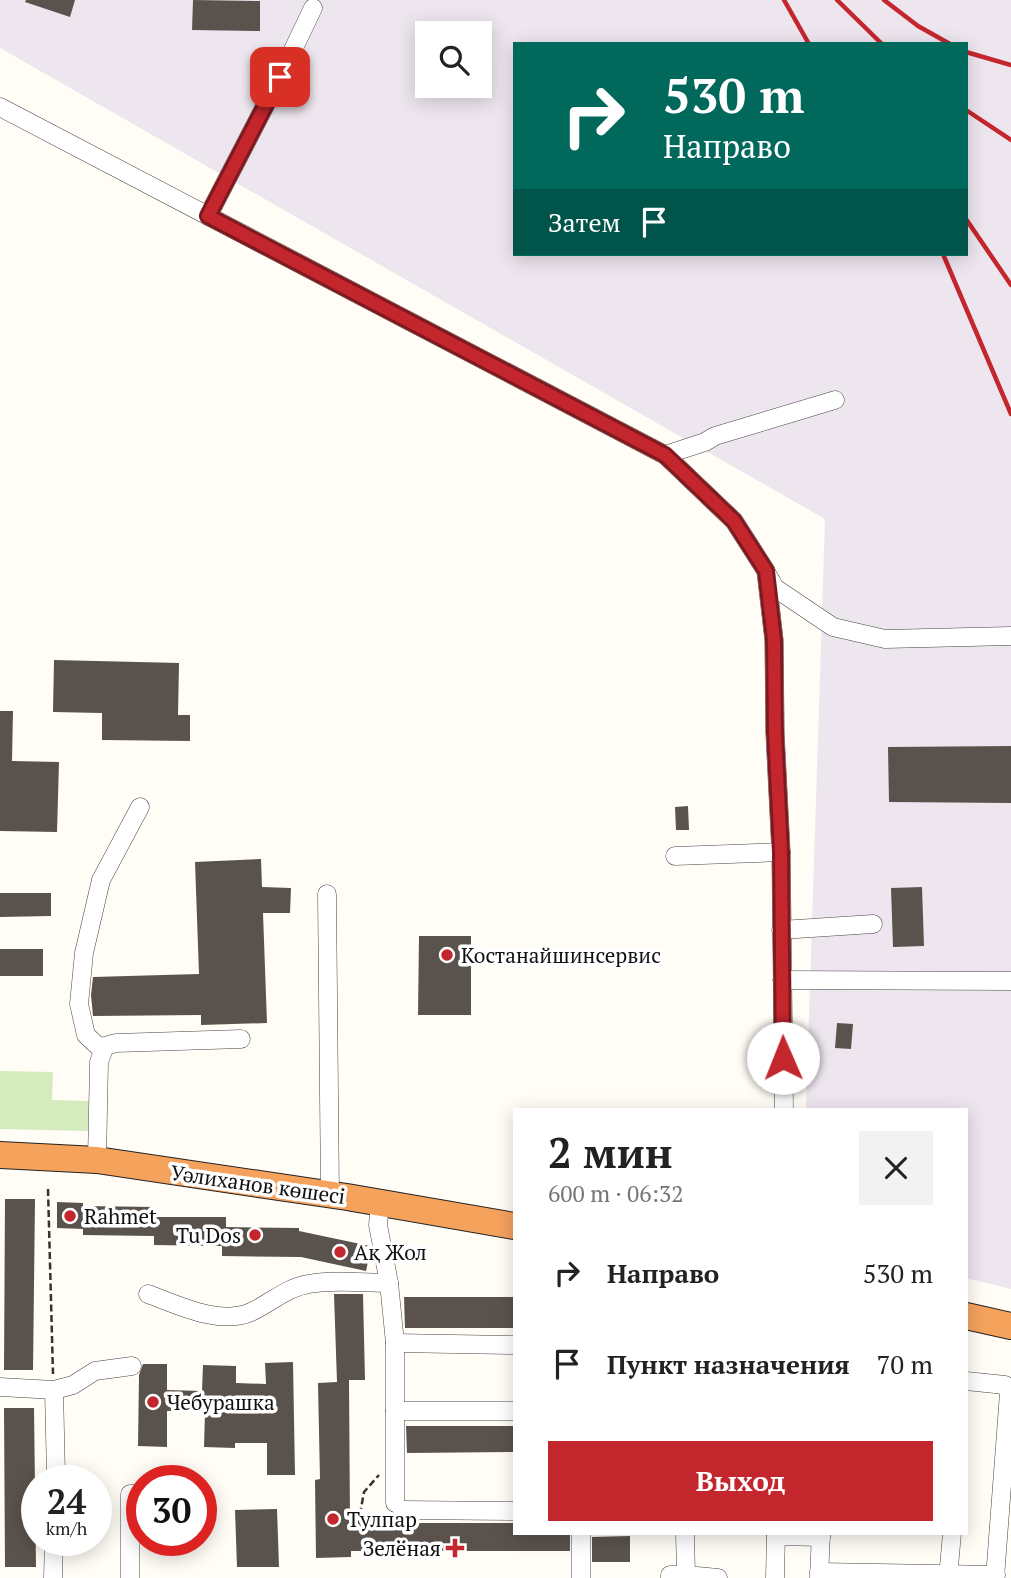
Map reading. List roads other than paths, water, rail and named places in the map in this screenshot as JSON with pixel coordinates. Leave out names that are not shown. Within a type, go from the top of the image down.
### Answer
[{"type":"highway","name":"Уәлиханов көшесі","points":[[0,1155],[97,1160],[380,1202],[513,1226]]},
{"type":"highway","points":[[968,1316],[1011,1326]]},
{"type":"street","points":[[208,216],[313,8]]},
{"type":"street","points":[[0,107],[665,455],[734,521],[775,588],[832,626],[886,639],[1011,636]]},
{"type":"street","points":[[665,455],[715,436],[835,400]]},
{"type":"street","points":[[766,571],[774,640],[781,852],[784,1108]]},
{"type":"street","points":[[102,1050],[86,1035],[79,1004],[84,953],[101,880],[140,807]]},
{"type":"street","points":[[676,856],[781,852]]},
{"type":"street","points":[[327,894],[330,1195]]},
{"type":"street","points":[[781,930],[873,924]]},
{"type":"street","points":[[782,980],[1011,981]]},
{"type":"street","points":[[97,1160],[99,1062],[105,1046],[116,1043],[241,1039]]},
{"type":"street","points":[[380,1202],[378,1225],[389,1283],[395,1343],[394,1411],[399,1506],[513,1511]]},
{"type":"street","points":[[148,1294],[198,1311],[239,1316],[295,1287],[310,1283],[389,1283]]},
{"type":"street","points":[[395,1343],[513,1345]]},
{"type":"street","points":[[0,1387],[54,1390],[73,1385],[95,1371],[132,1366]]},
{"type":"street","points":[[775,1578],[776,1535],[821,1535],[819,1575],[996,1576],[1008,1381],[968,1381]]},
{"type":"street","points":[[54,1390],[56,1465]]},
{"type":"street","points":[[394,1411],[513,1411]]},
{"type":"street","points":[[581,1535],[581,1578]]},
{"type":"street","points":[[685,1535],[678,1576],[719,1578]]},
{"type":"street","points":[[948,1576],[951,1535]]},
{"type":"street","points":[[53,1578],[54,1556]]},
{"type":"street","points":[[130,1556],[130,1578]]},
{"type":"railway","points":[[784,0],[808,42]]},
{"type":"railway","points":[[837,0],[880,42]]},
{"type":"railway","points":[[884,0],[918,26],[946,42]]},
{"type":"railway","points":[[968,53],[1011,65]]},
{"type":"railway","points":[[968,111],[1011,140]]},
{"type":"railway","points":[[968,222],[1011,285]]},
{"type":"railway","points":[[944,256],[1011,414]]},
{"type":"place","name":"Костанайшинсервис","points":[[447,955]]},
{"type":"place","name":"Rahmet","points":[[70,1216]]},
{"type":"place","name":"Tu Dos","points":[[255,1235]]},
{"type":"place","name":"Ақ Жол","points":[[340,1252]]},
{"type":"place","name":"Чебурашка","points":[[153,1402]]},
{"type":"place","name":"Тулпар","points":[[333,1519]]},
{"type":"place","name":"Зелёная","points":[[455,1548]]}]
